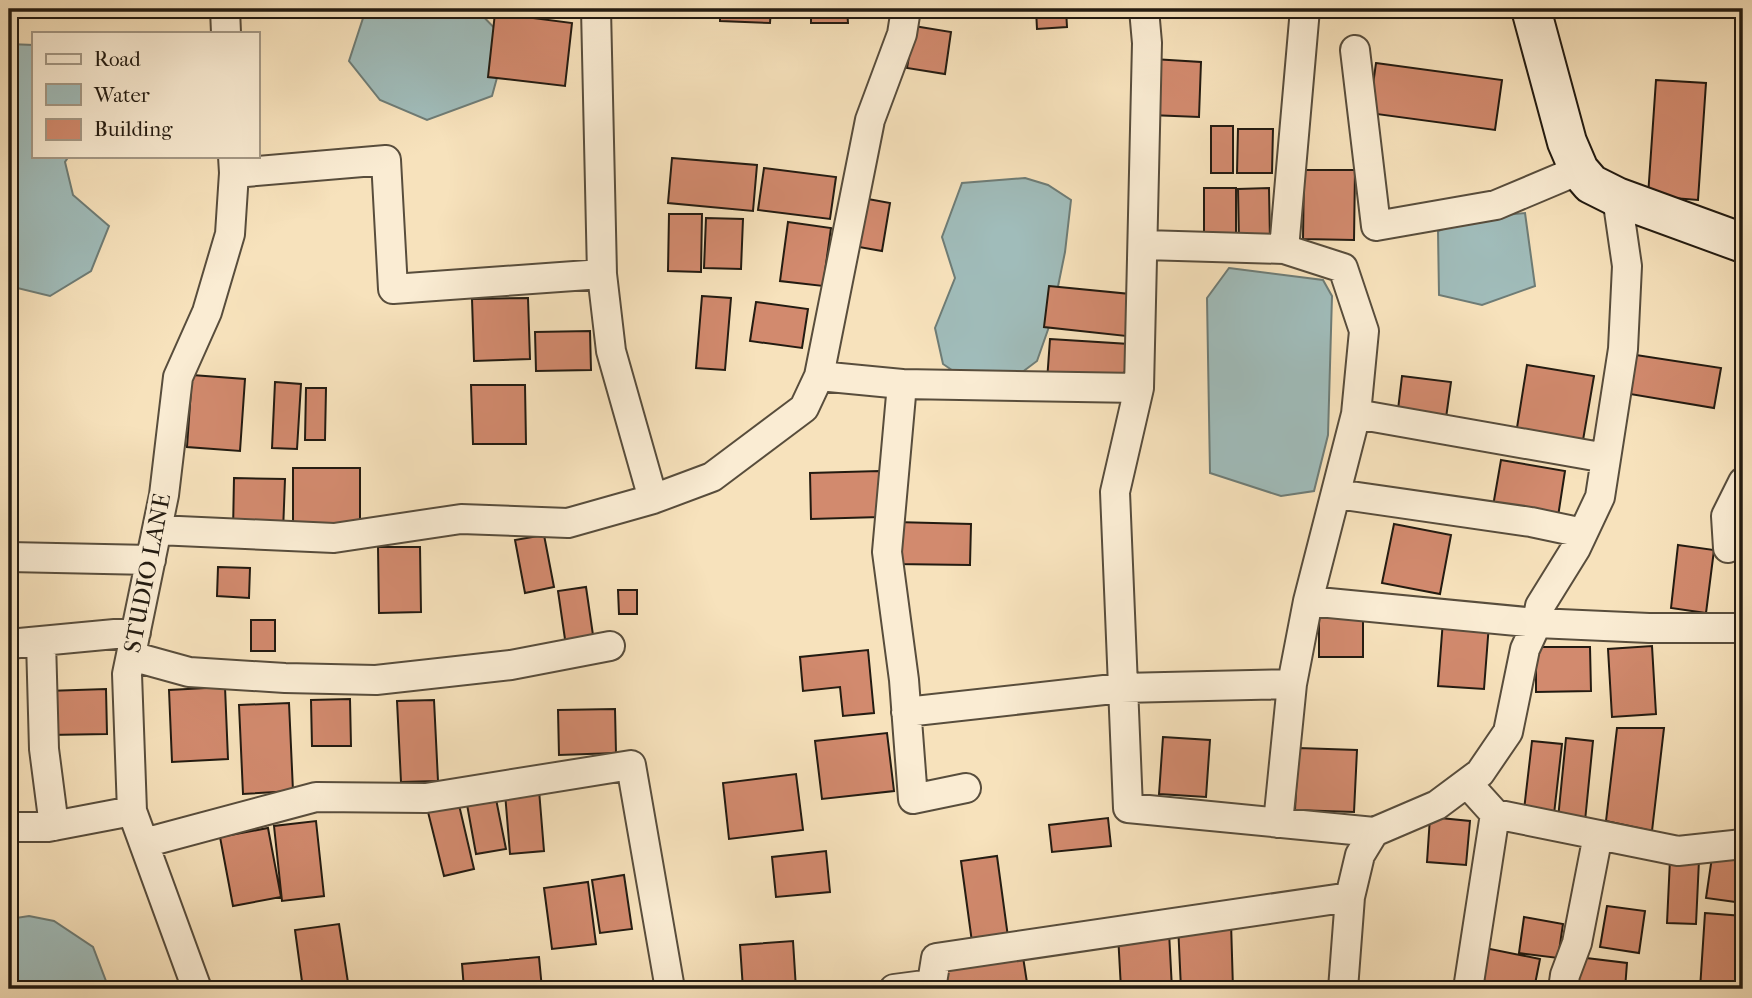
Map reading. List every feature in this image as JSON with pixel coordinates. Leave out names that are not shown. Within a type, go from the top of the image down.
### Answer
[{"type":"main road","points":[[1531,9],[1567,142],[1579,170],[1591,184],[1617,197],[1743,243]]},
{"type":"street","points":[[225,9],[226,32]]},
{"type":"street","points":[[596,9],[602,274],[611,351],[653,499]]},
{"type":"street","points":[[157,530],[334,538],[461,519],[568,523],[653,499],[712,477],[804,408],[819,376],[870,120],[902,34],[906,9]]},
{"type":"street","points":[[1144,9],[1147,43],[1139,388],[1115,492],[1128,808],[1374,832],[1437,805],[1480,773],[1508,732],[1525,649],[1537,623],[1540,606],[1583,533],[1600,497],[1623,349],[1627,266],[1617,197]]},
{"type":"street","points":[[1284,249],[1305,9]]},
{"type":"street","points":[[1355,50],[1376,226],[1496,205],[1579,170]]},
{"type":"street","points":[[234,164],[386,160],[393,289],[602,274]]},
{"type":"street","name":"STUDIO LANE","points":[[197,989],[132,811],[127,674],[164,495],[178,377],[207,312],[230,234],[234,164]]},
{"type":"street","points":[[1143,245],[1284,249],[1343,268],[1364,331],[1356,414],[1308,601],[1292,684],[1278,823]]},
{"type":"street","points":[[819,376],[902,384],[1139,388]]},
{"type":"street","points":[[902,384],[887,552],[906,712],[913,799],[966,788]]},
{"type":"street","points":[[1356,414],[1606,458]]},
{"type":"street","points":[[1728,548],[1727,516],[1743,482]]},
{"type":"street","points":[[1337,495],[1531,522],[1583,533]]},
{"type":"street","points":[[9,557],[151,560]]},
{"type":"street","points":[[1308,601],[1537,623],[1649,628],[1743,628]]},
{"type":"street","points":[[41,641],[44,749],[54,826]]},
{"type":"street","points":[[9,644],[41,641],[133,644],[189,672],[376,680],[511,665],[610,646]]},
{"type":"street","points":[[906,712],[1122,688],[1292,684]]},
{"type":"street","points":[[144,844],[316,797],[426,798],[631,765],[670,989]]},
{"type":"street","points":[[1467,783],[1495,814],[1678,851],[1743,844]]},
{"type":"street","points":[[9,827],[54,826],[132,811]]},
{"type":"street","points":[[1468,989],[1495,814]]},
{"type":"street","points":[[1343,989],[1350,897],[1360,855],[1374,832]]},
{"type":"street","points":[[1563,989],[1565,975],[1577,943],[1598,835]]},
{"type":"street","points":[[894,989],[931,987],[936,958],[1350,897]]},
{"type":"water","points":[[366,9],[476,9],[507,41],[492,96],[427,120],[380,100],[349,61]]},
{"type":"water","points":[[9,44],[32,45],[32,158],[68,158],[65,162],[73,195],[109,226],[91,271],[50,296],[9,286]]},
{"type":"water","points":[[1025,178],[1048,185],[1071,200],[1065,252],[1051,321],[1037,361],[990,396],[943,364],[935,328],[955,278],[942,237],[962,183]]},
{"type":"water","points":[[1525,213],[1535,286],[1482,305],[1439,295],[1438,231],[1473,218]]},
{"type":"water","points":[[1229,268],[1323,280],[1332,296],[1328,435],[1314,491],[1281,496],[1210,473],[1207,298]]},
{"type":"water","points":[[29,916],[54,921],[93,947],[109,989],[9,989],[9,919]]},
{"type":"building","points":[[505,9],[567,9],[567,15]]},
{"type":"building","points":[[720,9],[771,9],[770,23],[720,21]]},
{"type":"building","points":[[811,9],[847,9],[848,23],[811,23]]},
{"type":"building","points":[[1036,9],[1066,9],[1067,27],[1037,29]]},
{"type":"building","points":[[495,13],[572,23],[565,86],[488,77]]},
{"type":"building","points":[[914,26],[951,32],[945,74],[907,68]]},
{"type":"building","points":[[1153,59],[1201,62],[1199,117],[1150,115]]},
{"type":"building","points":[[1376,63],[1502,80],[1495,130],[1369,113]]},
{"type":"building","points":[[1656,80],[1706,83],[1698,200],[1648,196]]},
{"type":"building","points":[[1211,126],[1233,126],[1233,173],[1211,173]]},
{"type":"building","points":[[1238,129],[1273,129],[1272,173],[1237,173]]},
{"type":"building","points":[[672,158],[757,165],[753,211],[668,203]]},
{"type":"building","points":[[764,168],[836,177],[830,219],[758,210]]},
{"type":"building","points":[[1304,170],[1355,170],[1354,240],[1303,239]]},
{"type":"building","points":[[1204,188],[1236,188],[1236,234],[1204,234]]},
{"type":"building","points":[[1269,188],[1270,241],[1239,242],[1238,189]]},
{"type":"building","points":[[868,199],[890,203],[882,251],[859,247]]},
{"type":"building","points":[[669,214],[702,214],[701,272],[668,271]]},
{"type":"building","points":[[706,218],[743,219],[741,269],[704,268]]},
{"type":"building","points":[[788,222],[831,228],[823,286],[780,281]]},
{"type":"building","points":[[1049,286],[1130,294],[1126,336],[1044,327]]},
{"type":"building","points":[[702,296],[731,298],[725,370],[696,368]]},
{"type":"building","points":[[528,298],[530,359],[474,361],[472,299]]},
{"type":"building","points":[[756,302],[808,309],[802,348],[750,341]]},
{"type":"building","points":[[590,331],[591,370],[536,371],[535,332]]},
{"type":"building","points":[[1050,339],[1129,344],[1125,387],[1047,381]]},
{"type":"building","points":[[1636,355],[1721,368],[1714,408],[1630,394]]},
{"type":"building","points":[[1527,365],[1594,376],[1582,446],[1516,434]]},
{"type":"building","points":[[192,375],[245,379],[240,451],[187,447]]},
{"type":"building","points":[[1402,376],[1451,382],[1445,425],[1397,418]]},
{"type":"building","points":[[275,382],[301,384],[297,449],[272,448]]},
{"type":"building","points":[[471,385],[525,385],[526,444],[473,444]]},
{"type":"building","points":[[306,388],[326,388],[325,440],[305,440]]},
{"type":"building","points":[[1501,460],[1565,471],[1557,523],[1492,512]]},
{"type":"building","points":[[293,468],[360,468],[360,532],[293,532]]},
{"type":"building","points":[[879,471],[880,517],[811,519],[810,473]]},
{"type":"building","points":[[234,478],[285,479],[283,532],[233,531]]},
{"type":"building","points":[[895,522],[971,524],[970,565],[894,564]]},
{"type":"building","points":[[1394,524],[1451,535],[1440,594],[1382,583]]},
{"type":"building","points":[[544,535],[554,587],[525,593],[515,540]]},
{"type":"building","points":[[1678,545],[1714,550],[1706,613],[1671,608]]},
{"type":"building","points":[[378,547],[420,547],[421,612],[379,613]]},
{"type":"building","points":[[218,567],[250,568],[249,598],[217,596]]},
{"type":"building","points":[[586,587],[594,642],[566,646],[558,591]]},
{"type":"building","points":[[618,590],[637,590],[637,614],[619,614]]},
{"type":"building","points":[[1319,609],[1363,609],[1363,657],[1319,657]]},
{"type":"building","points":[[251,620],[275,620],[275,651],[251,651]]},
{"type":"building","points":[[1443,620],[1489,624],[1484,689],[1438,686]]},
{"type":"building","points":[[1652,646],[1656,714],[1612,717],[1608,649]]},
{"type":"building","points":[[1536,647],[1590,647],[1591,691],[1536,692]]},
{"type":"building","points":[[868,650],[874,713],[843,716],[840,687],[803,691],[800,657]]},
{"type":"building","points":[[225,687],[228,759],[172,762],[169,690]]},
{"type":"building","points":[[106,689],[107,734],[48,735],[47,691]]},
{"type":"building","points":[[350,699],[351,746],[312,746],[311,700]]},
{"type":"building","points":[[434,700],[438,781],[401,782],[397,701]]},
{"type":"building","points":[[289,703],[293,791],[243,794],[239,705]]},
{"type":"building","points":[[615,709],[616,753],[559,755],[558,710]]},
{"type":"building","points":[[1617,728],[1664,728],[1652,831],[1606,821]]},
{"type":"building","points":[[887,733],[894,791],[822,799],[815,741]]},
{"type":"building","points":[[1163,737],[1210,740],[1206,797],[1159,794]]},
{"type":"building","points":[[1566,738],[1593,741],[1585,821],[1558,819]]},
{"type":"building","points":[[1532,741],[1562,744],[1554,814],[1524,810]]},
{"type":"building","points":[[1298,748],[1357,750],[1354,812],[1295,810]]},
{"type":"building","points":[[796,774],[803,830],[729,839],[723,783]]},
{"type":"building","points":[[539,790],[544,851],[510,854],[505,793]]},
{"type":"building","points":[[495,794],[506,849],[476,854],[466,799]]},
{"type":"building","points":[[459,805],[474,869],[444,876],[428,812]]},
{"type":"building","points":[[1430,817],[1470,821],[1466,865],[1427,862]]},
{"type":"building","points":[[1108,818],[1111,846],[1052,852],[1049,825]]},
{"type":"building","points":[[316,821],[324,896],[282,901],[274,826]]},
{"type":"building","points":[[268,828],[281,897],[233,906],[220,837]]},
{"type":"building","points":[[826,851],[830,892],[776,897],[772,857]]},
{"type":"building","points":[[997,856],[1008,937],[972,942],[961,861]]},
{"type":"building","points":[[1712,857],[1743,861],[1743,903],[1706,898]]},
{"type":"building","points":[[1670,859],[1699,860],[1696,924],[1667,923]]},
{"type":"building","points":[[624,875],[632,929],[600,933],[592,880]]},
{"type":"building","points":[[588,882],[596,944],[552,949],[544,888]]},
{"type":"building","points":[[1607,906],[1645,911],[1639,953],[1600,947]]},
{"type":"building","points":[[1705,913],[1743,916],[1743,989],[1700,989]]},
{"type":"building","points":[[1524,917],[1563,924],[1558,958],[1519,953]]},
{"type":"building","points":[[1231,922],[1233,989],[1181,989],[1178,924]]},
{"type":"building","points":[[339,924],[349,989],[303,989],[295,930]]},
{"type":"building","points":[[1169,932],[1172,989],[1121,989],[1118,934]]},
{"type":"building","points":[[793,941],[796,989],[743,989],[740,945]]},
{"type":"building","points":[[1480,947],[1540,959],[1534,989],[1474,979]]},
{"type":"building","points":[[539,957],[542,989],[464,989],[462,964]]},
{"type":"building","points":[[1023,957],[1028,989],[939,989],[936,969]]},
{"type":"building","points":[[1578,957],[1627,963],[1625,989],[1575,989]]}]
